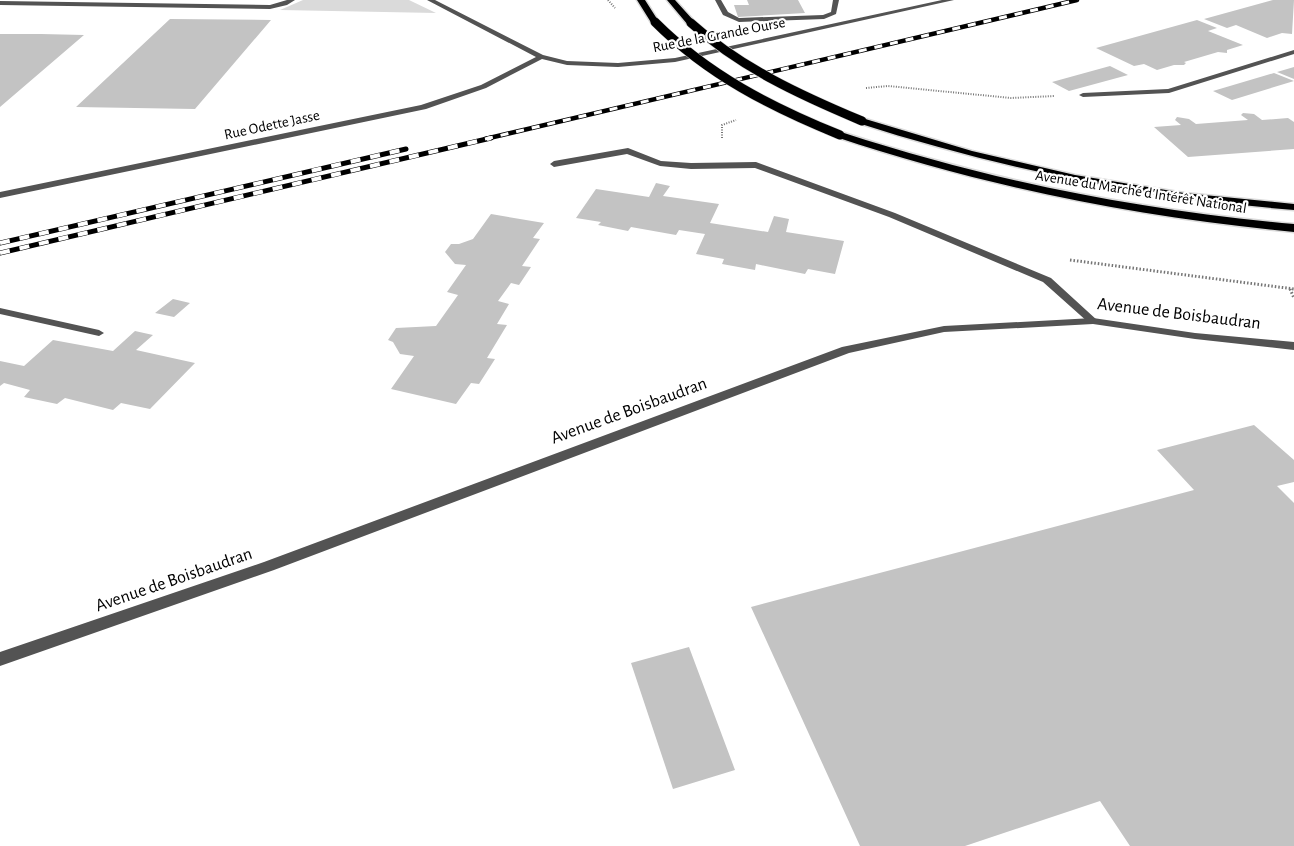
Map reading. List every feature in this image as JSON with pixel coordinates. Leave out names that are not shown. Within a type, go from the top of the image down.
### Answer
[{"type":"main road","name":"Avenue du Marché d'Intérêt National","points":[[641,0],[655,22],[670,39],[725,79],[789,114],[840,135],[978,178],[1051,195],[1175,215],[1294,228]]},
{"type":"main road","name":"Avenue du Marché d'Intérêt National","points":[[671,0],[702,35],[761,74],[862,122],[992,161],[1072,178],[1161,193],[1294,207]]},
{"type":"street","points":[[0,3],[270,7],[292,0]]},
{"type":"street","name":"Rue de la Grande Ourse","points":[[430,0],[541,57],[567,63],[618,65],[675,60],[951,0]]},
{"type":"street","points":[[718,0],[723,12],[729,18],[739,20],[824,17],[834,13],[836,0]]},
{"type":"street","points":[[1083,95],[1169,91],[1294,52]]},
{"type":"street","name":"Rue Odette Jasse","points":[[0,195],[423,107],[487,86],[520,71],[541,57]]},
{"type":"street","points":[[554,164],[628,151],[660,163],[691,166],[756,165],[892,215],[1047,280],[1093,321]]},
{"type":"street","points":[[0,310],[99,333]]},
{"type":"street","name":"Avenue de Boisbaudran","points":[[0,659],[269,567],[846,350],[944,329],[1093,321],[1195,336],[1294,346]]},
{"type":"path","points":[[858,89],[888,86],[1011,98],[1083,95]]},
{"type":"path","points":[[723,165],[722,125],[737,119]]},
{"type":"path","points":[[1062,260],[1107,263],[1292,289],[1294,298]]},
{"type":"shaded area","points":[[303,0],[409,0],[436,13],[280,10]]},
{"type":"building","points":[[747,0],[798,0],[805,13],[738,17],[734,5],[749,5]]},
{"type":"building","points":[[1273,0],[1294,0],[1292,34],[1282,33],[1267,38],[1236,25],[1227,28],[1204,19]]},
{"type":"building","points":[[170,19],[271,20],[195,109],[76,107]]},
{"type":"building","points":[[1197,20],[1217,28],[1208,31],[1243,45],[1227,50],[1227,53],[1218,52],[1184,62],[1186,63],[1184,65],[1174,65],[1157,70],[1144,64],[1134,66],[1096,48]]},
{"type":"building","points":[[0,34],[41,34],[84,35],[0,107]]},
{"type":"building","points":[[1110,66],[1128,75],[1069,91],[1052,82]]},
{"type":"building","points":[[1294,67],[1294,79],[1277,72]]},
{"type":"building","points":[[1274,73],[1294,81],[1232,100],[1213,91]]},
{"type":"building","points":[[1243,113],[1254,114],[1262,120],[1288,118],[1294,122],[1294,149],[1188,157],[1154,127],[1181,125],[1175,120],[1177,117],[1189,119],[1196,124],[1248,120],[1241,115]]},
{"type":"building","points":[[656,183],[670,186],[663,196],[719,204],[710,223],[768,232],[774,216],[789,219],[786,232],[844,241],[835,274],[808,269],[805,274],[756,264],[755,270],[722,264],[724,259],[696,254],[705,234],[679,230],[676,235],[631,227],[628,231],[598,225],[601,222],[576,218],[596,189],[649,197]]},
{"type":"building","points":[[491,214],[544,223],[533,238],[540,239],[522,266],[531,267],[519,285],[511,283],[498,301],[509,304],[497,324],[507,325],[487,358],[495,359],[479,384],[471,383],[456,404],[391,389],[414,356],[400,354],[393,342],[388,340],[396,328],[436,326],[458,295],[447,292],[466,265],[455,264],[445,252],[451,244],[473,239]]},
{"type":"building","points":[[173,299],[190,303],[174,317],[155,313]]},
{"type":"building","points":[[135,331],[153,335],[136,350],[195,363],[150,409],[121,403],[113,410],[65,398],[57,404],[24,397],[30,390],[4,383],[0,386],[0,361],[24,366],[53,340],[113,351]]},
{"type":"building","points":[[1254,425],[1294,460],[1294,482],[1277,486],[1294,503],[1294,846],[1130,846],[1100,801],[965,846],[860,846],[751,607],[1194,490],[1157,450]]},
{"type":"building","points":[[689,647],[735,770],[673,789],[631,663]]},
{"type":"railway","points":[[485,139],[1077,0]]},
{"type":"railway","points":[[0,253],[491,138]]},
{"type":"railway","points":[[0,243],[406,149]]}]
